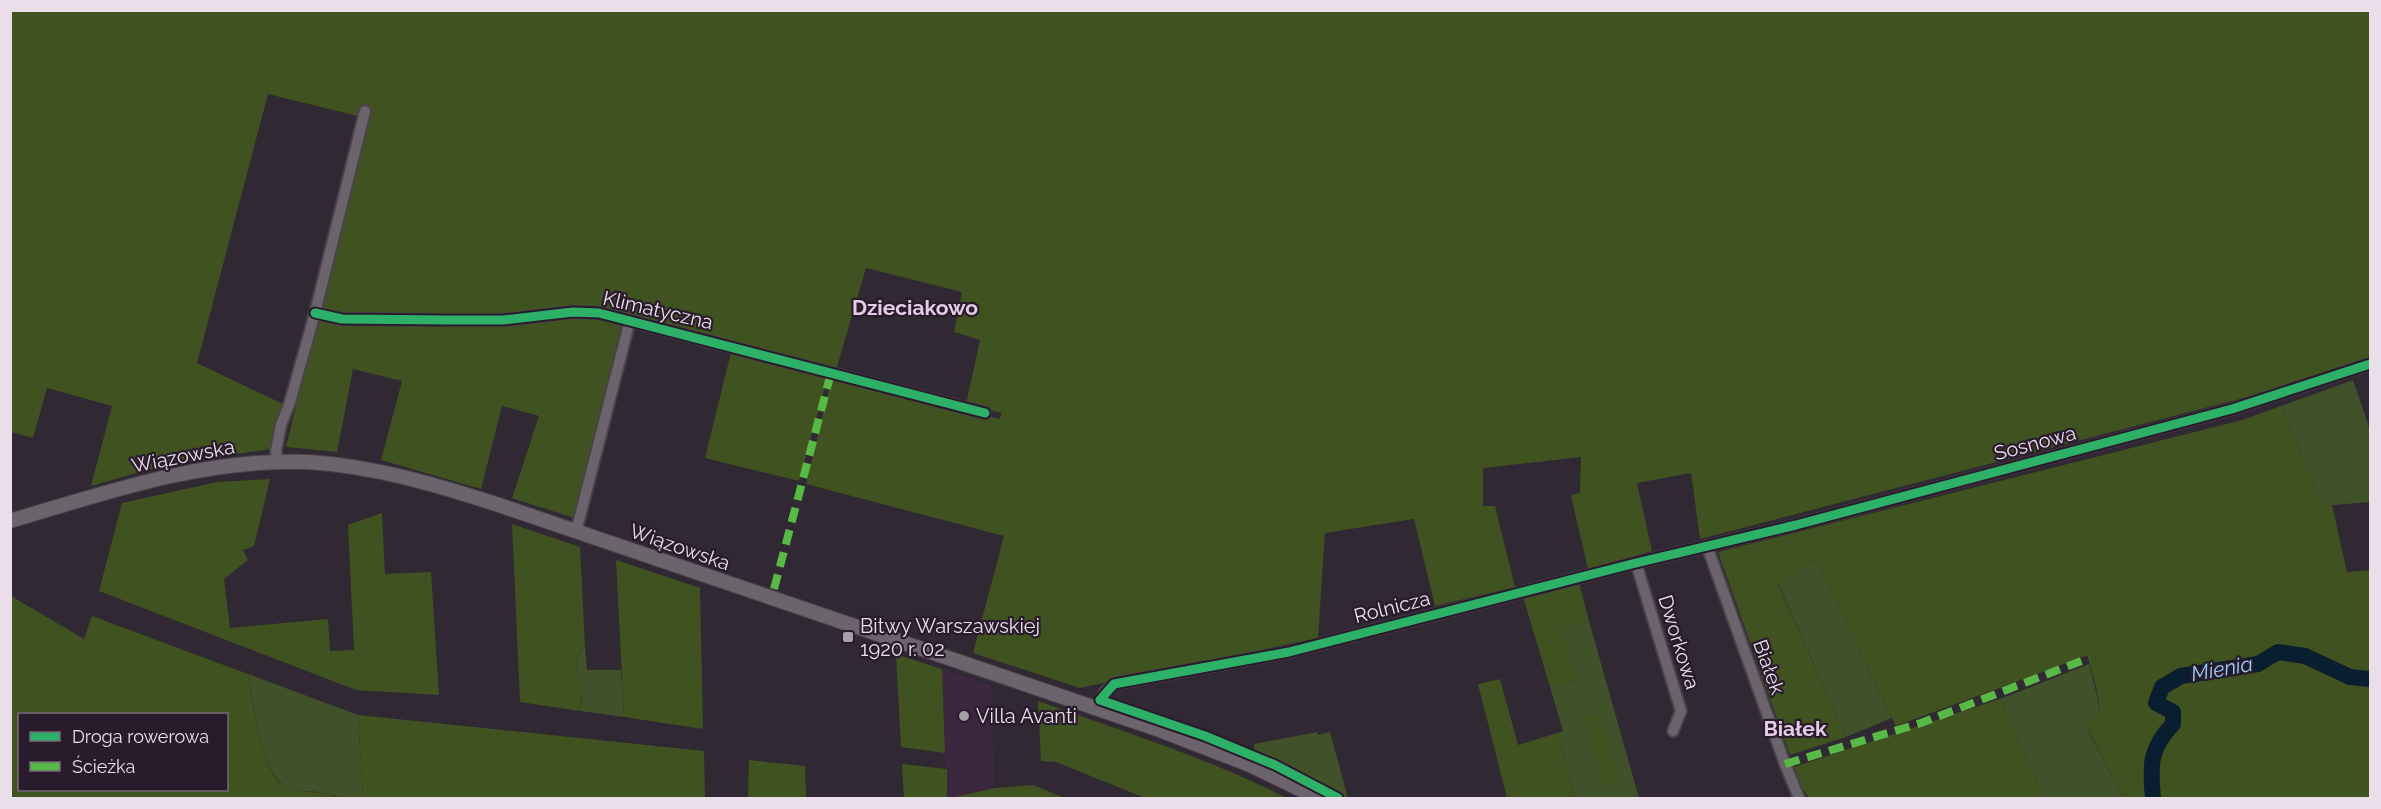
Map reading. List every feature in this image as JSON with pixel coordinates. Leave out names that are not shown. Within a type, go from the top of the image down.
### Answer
[{"type":"main road","name":"Wiązowska","points":[[10,521],[132,485],[170,476],[244,464],[342,466],[426,482],[1097,709],[1221,753],[1318,798]]},
{"type":"street","points":[[277,463],[276,450],[281,425],[290,402],[315,313],[365,111]]},
{"type":"street","name":"Klimatyczna","points":[[315,313],[342,319],[447,320],[503,320],[573,312],[599,313],[985,413]]},
{"type":"street","points":[[576,532],[630,320]]},
{"type":"street","name":"Sosnowa","points":[[1707,546],[1796,525],[2232,409],[2370,364]]},
{"type":"street","name":"Rolnicza","points":[[1097,709],[1105,692],[1114,684],[1289,652],[1707,546]]},
{"type":"street","name":"Białek","points":[[1707,546],[1799,798]]},
{"type":"street","name":"Dworkowa","points":[[1636,563],[1681,711],[1673,730]]},
{"type":"shaded area","points":[[942,669],[991,685],[995,788],[947,798]]},
{"type":"green space","points":[[10,11],[2370,11],[2370,359],[2247,397],[1700,539],[1691,473],[1637,483],[1652,551],[1588,569],[1571,496],[1580,492],[1581,457],[1483,468],[1483,506],[1495,506],[1515,587],[1435,606],[1414,519],[1325,533],[1318,638],[1080,688],[973,653],[1004,536],[806,484],[832,377],[999,419],[1002,413],[966,404],[980,340],[954,332],[962,292],[866,268],[836,370],[624,314],[574,518],[512,498],[539,416],[502,406],[481,489],[381,460],[402,381],[353,369],[337,452],[286,447],[366,118],[268,94],[197,363],[283,404],[271,449],[168,464],[91,486],[112,406],[47,388],[33,438],[11,432]]},
{"type":"green space","points":[[731,352],[828,376],[799,481],[705,458]]},
{"type":"green space","points":[[2353,380],[2370,430],[2370,502],[2323,506],[2281,406]]},
{"type":"green space","points":[[2281,406],[2323,506],[2332,505],[2347,572],[2370,570],[2370,798],[2123,798],[2087,728],[2099,707],[2088,655],[1896,726],[1816,560],[1778,584],[1846,737],[1790,755],[1718,552],[2242,420]]},
{"type":"green space","points":[[270,479],[254,546],[243,550],[248,560],[224,579],[230,628],[328,619],[330,651],[354,650],[348,525],[382,513],[385,574],[431,572],[439,695],[356,690],[99,591],[122,503],[217,482]]},
{"type":"green space","points":[[512,524],[580,547],[585,646],[580,652],[577,663],[582,691],[580,711],[520,702]]},
{"type":"green space","points":[[616,560],[700,588],[703,729],[624,717]]},
{"type":"green space","points":[[1816,560],[1892,718],[1846,737],[1778,583]]},
{"type":"green space","points":[[1579,583],[1589,621],[1562,629],[1576,680],[1550,687],[1523,597]]},
{"type":"green space","points":[[11,596],[84,639],[92,616],[248,674],[259,734],[269,766],[276,778],[284,786],[297,791],[324,793],[337,798],[11,798]]},
{"type":"green space","points":[[1589,621],[1639,798],[1576,798],[1557,733],[1563,731],[1550,687],[1576,680],[1561,628]]},
{"type":"green space","points":[[585,646],[587,670],[621,670],[624,717],[580,711],[582,693],[577,663],[580,652]]},
{"type":"green space","points":[[896,654],[942,669],[945,753],[901,747]]},
{"type":"green space","points":[[2089,664],[2099,711],[2087,729],[2123,798],[2044,798],[2000,699]]},
{"type":"green space","points":[[248,674],[358,715],[363,797],[346,799],[318,792],[294,790],[282,784],[274,775],[263,748]]},
{"type":"green space","points":[[1500,679],[1518,745],[1557,733],[1576,798],[1507,798],[1478,684]]},
{"type":"green space","points":[[2000,699],[2044,798],[1809,798],[1801,786],[1794,767]]},
{"type":"green space","points":[[1038,701],[1227,770],[1287,798],[1145,798],[1056,762],[1041,761]]},
{"type":"green space","points":[[1600,714],[1619,783],[1604,788],[1585,718]]},
{"type":"green space","points":[[358,715],[704,751],[705,798],[359,798],[363,797]]},
{"type":"green space","points":[[1317,732],[1318,735],[1330,732],[1348,798],[1342,798],[1254,753],[1254,744]]},
{"type":"green space","points":[[749,760],[805,766],[806,798],[748,798]]},
{"type":"green space","points":[[902,764],[947,769],[947,798],[904,798]]},
{"type":"green space","points":[[1033,785],[1065,798],[950,798],[995,788]]},
{"type":"waterway","name":"Mienia","points":[[2153,798],[2151,776],[2155,750],[2173,724],[2173,712],[2156,703],[2162,687],[2181,676],[2258,664],[2278,652],[2305,656],[2350,677],[2370,679]]},
{"type":"marked path","points":[[774,589],[831,373]]},
{"type":"marked path","points":[[1785,764],[1921,723],[2089,658]]},
{"type":"cycle path","points":[[315,313],[342,319],[447,320],[503,320],[573,312],[599,313],[985,413]]},
{"type":"cycle path","points":[[1338,798],[1275,765],[1205,736],[1100,700],[1114,684],[1289,652],[1636,563],[1796,525],[2232,409],[2370,364]]},
{"type":"place","name":"Bitwy Warszawskiej 1920 r. 02","points":[[848,637]]},
{"type":"place","name":"Villa Avanti","points":[[964,716]]},
{"type":"district","name":"Dzieciakowo","points":[[915,308]]},
{"type":"district","name":"Białek","points":[[1795,729]]}]
